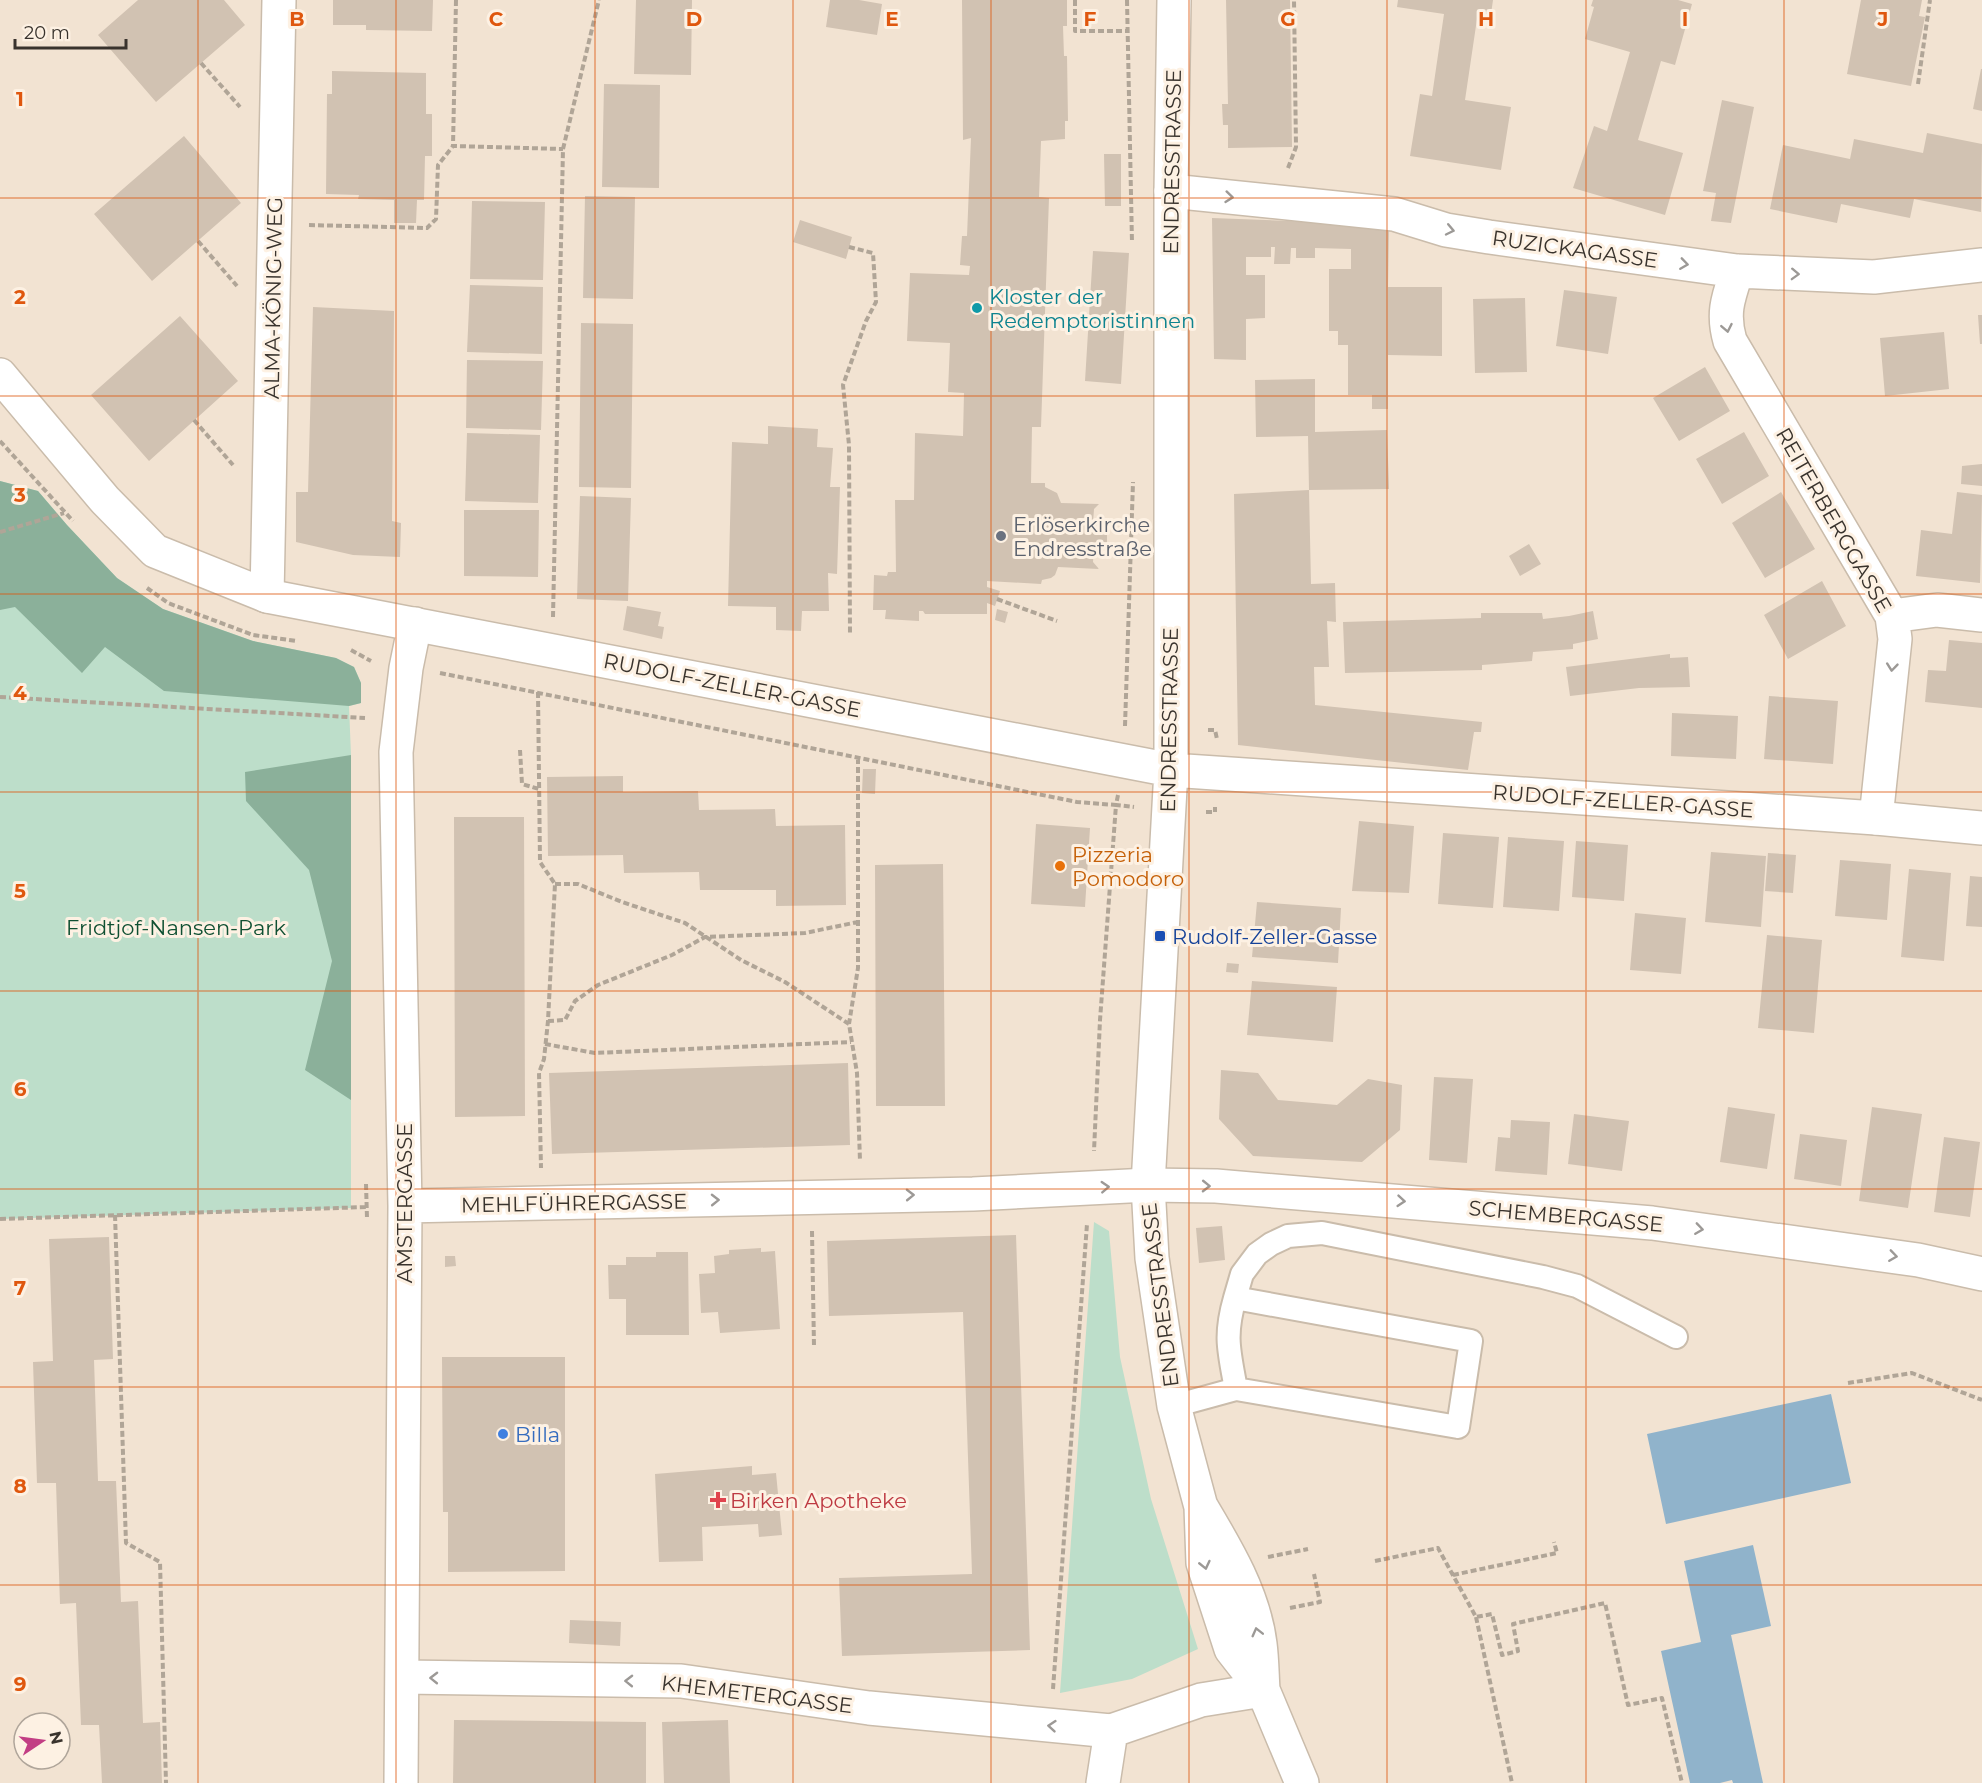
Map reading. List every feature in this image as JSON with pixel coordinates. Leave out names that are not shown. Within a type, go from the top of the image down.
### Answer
[{"type":"street","name":"ALMA-KÖNIG-WEG","points":[[267,596],[279,0]]},
{"type":"street","name":"ENDRESSTRASSE","points":[[1174,0],[1171,191],[1171,770],[1148,1185],[1152,1258],[1174,1406],[1201,1507],[1228,1551],[1248,1599],[1260,1642],[1263,1690],[1302,1783]]},
{"type":"street","name":"RUZICKAGASSE","points":[[1171,191],[1394,214],[1446,230],[1737,272],[1874,277],[1982,266]]},
{"type":"street","name":"REITERBERGGASSE","points":[[1737,272],[1727,299],[1725,314],[1730,341],[1892,615],[1895,639],[1876,819]]},
{"type":"street","name":"RUDOLF-ZELLER-GASSE","points":[[0,375],[105,500],[155,551],[267,596],[1171,770],[1982,828]]},
{"type":"street","points":[[1892,615],[1937,610],[1982,615]]},
{"type":"street","name":"AMSTERGASSE","points":[[401,1783],[405,1206],[396,752],[405,668],[415,624]]},
{"type":"street","name":"MEHLFÜHRERGASSE","points":[[405,1206],[973,1194],[1148,1185]]},
{"type":"street","name":"SCHEMBERGASSE","points":[[1148,1185],[1216,1186],[1652,1223],[1918,1260],[1982,1274]]},
{"type":"street","name":"KHEMETERGASSE","points":[[403,1677],[681,1681],[869,1708],[1111,1731]]},
{"type":"street","points":[[1103,1783],[1111,1731],[1201,1700],[1263,1690]]},
{"type":"lane","points":[[1236,1389],[1227,1340],[1229,1319],[1242,1274],[1257,1254],[1288,1236],[1322,1233],[1543,1277],[1577,1286],[1676,1337]]},
{"type":"lane","points":[[1174,1406],[1236,1389],[1458,1427],[1471,1341],[1235,1298]]},
{"type":"path","points":[[274,224],[427,228],[436,219],[438,165],[453,146],[456,0]]},
{"type":"path","points":[[553,650],[563,149],[599,0]]},
{"type":"path","points":[[1075,0],[1075,31],[1128,31]]},
{"type":"path","points":[[1128,0],[1132,245]]},
{"type":"path","points":[[1266,200],[1287,169],[1296,147],[1294,0]]},
{"type":"path","points":[[1918,84],[1930,0]]},
{"type":"path","points":[[201,63],[276,147]]},
{"type":"path","points":[[453,146],[563,149]]},
{"type":"path","points":[[849,247],[873,253],[876,302],[866,321],[843,385],[849,445],[849,635]]},
{"type":"path","points":[[0,441],[80,528]]},
{"type":"path","points":[[1125,729],[1132,482]]},
{"type":"path","points":[[0,532],[105,500]]},
{"type":"path","points":[[142,585],[168,603],[253,635],[300,641]]},
{"type":"path","points":[[998,599],[1057,621]]},
{"type":"path","points":[[346,647],[370,661],[460,676],[1077,802],[1134,807]]},
{"type":"path","points":[[538,692],[540,862],[555,884],[548,1021],[539,1073],[542,1203]]},
{"type":"path","points":[[0,697],[366,718]]},
{"type":"path","points":[[519,750],[522,784],[539,789]]},
{"type":"path","points":[[858,758],[858,968],[849,1024],[857,1073],[860,1197]]},
{"type":"path","points":[[1050,1726],[1086,1227],[1091,1214],[1100,1020],[1118,794]]},
{"type":"path","points":[[555,884],[578,884],[622,902],[685,923],[741,960],[784,982],[849,1024]]},
{"type":"path","points":[[548,1021],[565,1020],[575,1001],[598,985],[672,955],[705,937],[805,933],[858,922]]},
{"type":"path","points":[[545,1044],[595,1053],[851,1042]]},
{"type":"path","points":[[812,1198],[814,1346]]},
{"type":"path","points":[[0,1219],[405,1206]]},
{"type":"path","points":[[115,1215],[126,1543],[160,1562],[166,1783]]},
{"type":"path","points":[[1848,1383],[1912,1374],[1982,1400]]},
{"type":"path","points":[[1453,1575],[1557,1553],[1554,1542]]},
{"type":"path","points":[[1375,1561],[1438,1548],[1476,1617],[1512,1783]]},
{"type":"path","points":[[1258,1559],[1308,1549]]},
{"type":"path","points":[[1288,1608],[1320,1602],[1314,1575]]},
{"type":"path","points":[[1476,1617],[1492,1614],[1502,1655],[1518,1651],[1513,1624],[1605,1603],[1628,1706],[1662,1698],[1682,1783]]},
{"type":"green space","name":"Fridtjof-Nansen-Park","points":[[0,481],[38,491],[117,578],[163,609],[253,641],[336,658],[354,667],[361,683],[361,703],[349,706],[351,755],[351,1208],[0,1219]]},
{"type":"green space","points":[[0,481],[38,491],[117,578],[163,609],[253,641],[336,658],[354,667],[361,683],[361,703],[349,706],[164,691],[105,647],[82,673],[15,607],[0,610]]},
{"type":"green space","points":[[351,755],[351,1100],[305,1070],[332,961],[309,870],[246,801],[245,772]]},
{"type":"green space","points":[[1094,1222],[1109,1231],[1120,1357],[1151,1499],[1198,1649],[1132,1679],[1060,1693]]},
{"type":"water","points":[[1831,1394],[1851,1483],[1666,1524],[1647,1434]]},
{"type":"water","points":[[1753,1545],[1771,1626],[1731,1635],[1763,1783],[1733,1783],[1732,1780],[1720,1783],[1690,1783],[1661,1651],[1701,1642],[1684,1561]]},
{"type":"building","points":[[138,0],[224,0],[245,25],[156,102],[98,35]]},
{"type":"building","points":[[333,0],[433,0],[432,31],[366,30],[366,25],[333,25]]},
{"type":"building","points":[[636,0],[692,0],[691,75],[634,74]]},
{"type":"building","points":[[830,0],[859,0],[882,4],[877,35],[826,27]]},
{"type":"building","points":[[962,0],[1067,0],[1067,26],[1063,26],[1064,56],[1067,56],[1068,121],[1065,121],[1065,139],[1041,141],[1039,197],[1049,198],[1041,427],[1032,427],[1031,483],[1045,483],[1045,487],[1057,493],[1061,503],[1099,504],[1094,509],[1093,523],[1107,524],[1107,548],[1094,548],[1093,562],[1099,569],[1058,567],[1055,575],[1042,580],[1041,584],[987,581],[987,587],[1000,591],[995,606],[987,603],[987,614],[925,614],[919,611],[919,621],[885,619],[886,610],[873,610],[874,575],[887,576],[888,572],[896,572],[895,500],[914,500],[915,433],[963,436],[964,393],[948,392],[950,343],[907,341],[910,273],[969,275],[970,266],[960,265],[962,236],[967,236],[971,138],[963,140]]},
{"type":"building","points":[[1226,0],[1290,0],[1292,147],[1228,148],[1228,125],[1223,125],[1222,104],[1228,104]]},
{"type":"building","points":[[1398,0],[1493,0],[1490,21],[1477,19],[1465,100],[1511,107],[1501,170],[1410,156],[1420,94],[1432,96],[1444,14],[1397,7]]},
{"type":"building","points":[[1593,0],[1678,0],[1692,4],[1675,65],[1661,61],[1638,140],[1683,153],[1665,215],[1573,188],[1594,126],[1607,131],[1630,52],[1585,39],[1594,7],[1591,6]]},
{"type":"building","points":[[1861,0],[1922,0],[1919,16],[1925,17],[1911,86],[1847,74]]},
{"type":"building","points":[[1982,69],[1982,111],[1973,109]]},
{"type":"building","points":[[332,71],[426,73],[426,114],[432,114],[432,156],[425,156],[424,200],[417,200],[416,223],[394,223],[394,200],[358,199],[359,195],[326,194],[327,94],[332,94]]},
{"type":"building","points":[[604,84],[660,85],[659,188],[602,187]]},
{"type":"building","points":[[1722,100],[1754,107],[1731,223],[1711,221],[1716,193],[1703,191]]},
{"type":"building","points":[[1927,133],[1982,144],[1981,212],[1914,199],[1910,218],[1841,204],[1837,223],[1770,209],[1783,145],[1850,159],[1854,139],[1923,153]]},
{"type":"building","points":[[184,136],[241,203],[152,281],[94,214]]},
{"type":"building","points":[[1104,154],[1121,154],[1121,206],[1105,206]]},
{"type":"building","points":[[585,196],[635,197],[633,299],[583,298]]},
{"type":"building","points":[[472,201],[545,202],[543,280],[470,279]]},
{"type":"building","points":[[1212,218],[1389,225],[1388,287],[1442,287],[1442,356],[1388,355],[1388,409],[1372,409],[1372,395],[1348,395],[1348,345],[1338,345],[1338,331],[1329,331],[1329,269],[1351,269],[1351,249],[1315,248],[1315,258],[1296,258],[1296,248],[1291,248],[1290,264],[1274,264],[1275,247],[1271,247],[1271,257],[1246,257],[1246,275],[1265,275],[1265,318],[1246,319],[1246,360],[1214,359]]},
{"type":"building","points":[[800,220],[852,237],[846,259],[793,242]]},
{"type":"building","points":[[1093,251],[1129,253],[1121,384],[1085,381]]},
{"type":"building","points":[[470,285],[543,287],[542,354],[467,352]]},
{"type":"building","points":[[1564,290],[1617,297],[1608,354],[1556,346]]},
{"type":"building","points":[[1525,298],[1527,372],[1475,373],[1473,299]]},
{"type":"building","points":[[313,307],[394,311],[392,521],[401,523],[400,557],[353,555],[296,542],[296,492],[308,492]]},
{"type":"building","points":[[1978,315],[1982,315],[1982,344],[1980,344]]},
{"type":"building","points":[[180,316],[238,381],[149,461],[91,395]]},
{"type":"building","points":[[581,323],[633,324],[631,488],[579,487]]},
{"type":"building","points":[[1944,332],[1949,389],[1885,396],[1880,338]]},
{"type":"building","points":[[467,360],[543,361],[541,430],[466,428]]},
{"type":"building","points":[[1705,367],[1730,411],[1679,441],[1653,398]]},
{"type":"building","points":[[1315,379],[1315,432],[1387,430],[1389,489],[1309,490],[1308,436],[1256,437],[1255,380]]},
{"type":"building","points":[[768,426],[818,429],[817,447],[833,448],[830,487],[840,487],[837,574],[828,573],[829,611],[802,611],[801,631],[776,630],[776,607],[728,606],[732,442],[768,444]]},
{"type":"building","points":[[1744,432],[1769,476],[1722,504],[1696,459]]},
{"type":"building","points":[[467,433],[540,435],[538,503],[465,501]]},
{"type":"building","points":[[1982,464],[1982,486],[1961,484],[1962,466]]},
{"type":"building","points":[[1309,490],[1311,584],[1335,583],[1336,622],[1327,621],[1329,667],[1314,667],[1315,705],[1482,722],[1481,732],[1474,732],[1468,770],[1238,745],[1234,494]]},
{"type":"building","points":[[1781,492],[1815,549],[1765,578],[1732,523]]},
{"type":"building","points":[[1957,492],[1982,495],[1980,583],[1916,576],[1921,530],[1952,534]]},
{"type":"building","points":[[580,496],[631,498],[628,601],[577,599]]},
{"type":"building","points":[[464,510],[539,510],[538,577],[464,576]]},
{"type":"building","points":[[1529,544],[1541,564],[1520,576],[1509,556]]},
{"type":"building","points":[[1822,581],[1846,626],[1788,659],[1764,615]]},
{"type":"building","points":[[627,606],[661,612],[658,626],[664,627],[662,639],[623,630]]},
{"type":"building","points":[[997,609],[1008,612],[1005,623],[995,620]]},
{"type":"building","points":[[1593,611],[1598,639],[1573,644],[1573,649],[1533,652],[1532,661],[1482,665],[1482,670],[1345,673],[1343,622],[1481,618],[1481,613],[1542,613],[1543,619]]},
{"type":"building","points":[[1949,640],[1982,643],[1982,708],[1925,702],[1928,670],[1946,671]]},
{"type":"building","points":[[1670,654],[1670,658],[1688,657],[1690,687],[1639,688],[1570,696],[1566,667]]},
{"type":"building","points":[[1769,696],[1838,701],[1833,764],[1764,759]]},
{"type":"building","points":[[1672,713],[1738,716],[1736,759],[1671,756]]},
{"type":"building","points":[[863,769],[876,769],[875,794],[862,793]]},
{"type":"building","points":[[623,776],[623,792],[698,791],[699,810],[775,809],[776,826],[845,825],[846,905],[776,906],[776,890],[700,890],[699,872],[624,873],[623,855],[548,856],[547,777]]},
{"type":"building","points":[[454,817],[524,817],[525,1116],[455,1117]]},
{"type":"building","points":[[1359,821],[1414,826],[1409,893],[1352,891]]},
{"type":"building","name":"Pizzeria Pomodoro","points":[[1036,824],[1090,828],[1085,907],[1031,904]]},
{"type":"building","points":[[1443,833],[1499,837],[1493,908],[1438,904]]},
{"type":"building","points":[[1508,837],[1564,841],[1559,911],[1503,907]]},
{"type":"building","points":[[1576,841],[1628,845],[1624,901],[1572,897]]},
{"type":"building","points":[[1711,852],[1766,856],[1761,927],[1705,922]]},
{"type":"building","points":[[1768,853],[1796,855],[1793,893],[1765,891]]},
{"type":"building","points":[[1840,860],[1891,864],[1887,920],[1835,916]]},
{"type":"building","points":[[943,864],[945,1106],[876,1106],[875,865]]},
{"type":"building","points":[[1909,869],[1951,873],[1944,961],[1901,957]]},
{"type":"building","points":[[1970,876],[1982,877],[1982,927],[1966,926]]},
{"type":"building","points":[[1257,902],[1341,908],[1338,963],[1252,957]]},
{"type":"building","points":[[1635,913],[1686,918],[1681,974],[1630,970]]},
{"type":"building","points":[[1767,935],[1822,940],[1814,1033],[1758,1028]]},
{"type":"building","points":[[1227,963],[1239,964],[1238,973],[1226,972]]},
{"type":"building","points":[[1252,981],[1337,987],[1333,1042],[1247,1035]]},
{"type":"building","points":[[848,1063],[850,1145],[552,1154],[549,1073]]},
{"type":"building","points":[[1221,1070],[1258,1073],[1278,1100],[1337,1105],[1368,1079],[1402,1085],[1400,1130],[1362,1162],[1253,1156],[1219,1119]]},
{"type":"building","points":[[1434,1077],[1473,1079],[1467,1163],[1429,1160]]},
{"type":"building","points":[[1728,1107],[1775,1114],[1767,1169],[1720,1162]]},
{"type":"building","points":[[1872,1107],[1922,1114],[1908,1208],[1859,1201]]},
{"type":"building","points":[[1574,1114],[1629,1121],[1622,1171],[1568,1164]]},
{"type":"building","points":[[1511,1120],[1550,1122],[1547,1175],[1495,1171],[1498,1137],[1510,1138]]},
{"type":"building","points":[[1800,1134],[1847,1140],[1841,1186],[1794,1179]]},
{"type":"building","points":[[1944,1137],[1980,1142],[1970,1217],[1934,1212]]},
{"type":"building","points":[[1222,1226],[1225,1260],[1199,1263],[1196,1228]]},
{"type":"building","points":[[1016,1235],[1030,1650],[842,1656],[839,1578],[972,1574],[963,1312],[829,1316],[827,1241]]},
{"type":"building","points":[[109,1237],[113,1359],[94,1360],[98,1481],[116,1481],[121,1602],[138,1601],[143,1723],[160,1722],[162,1783],[102,1783],[99,1725],[81,1725],[76,1603],[60,1604],[56,1483],[37,1483],[33,1362],[53,1361],[49,1239]]},
{"type":"building","points":[[761,1248],[761,1252],[775,1251],[780,1329],[720,1333],[718,1312],[701,1313],[699,1274],[715,1273],[714,1256],[729,1254],[729,1250]]},
{"type":"building","points":[[656,1252],[688,1252],[689,1335],[626,1335],[626,1299],[609,1299],[608,1265],[626,1265],[626,1257],[656,1257]]},
{"type":"building","points":[[445,1256],[455,1256],[456,1266],[445,1267]]},
{"type":"building","name":"Billa","points":[[442,1357],[565,1357],[565,1571],[448,1572],[448,1512],[443,1512]]},
{"type":"building","name":"Birken Apotheke","points":[[752,1466],[752,1475],[776,1473],[782,1535],[759,1537],[758,1524],[702,1527],[703,1561],[659,1562],[655,1474]]},
{"type":"building","points":[[570,1620],[621,1622],[620,1646],[569,1643]]},
{"type":"building","points":[[454,1720],[646,1722],[646,1783],[453,1783]]},
{"type":"building","points":[[728,1720],[730,1783],[664,1783],[662,1722]]},
{"type":"place","name":"Kloster der Redemptoristinnen","points":[[977,308]]},
{"type":"place","name":"Erlöserkirche Endresstraße","points":[[1001,536]]},
{"type":"place","name":"Pizzeria Pomodoro","points":[[1060,866]]},
{"type":"place","name":"Rudolf-Zeller-Gasse","points":[[1160,936]]},
{"type":"place","name":"Billa","points":[[503,1434]]},
{"type":"place","name":"Birken Apotheke","points":[[718,1500]]}]
